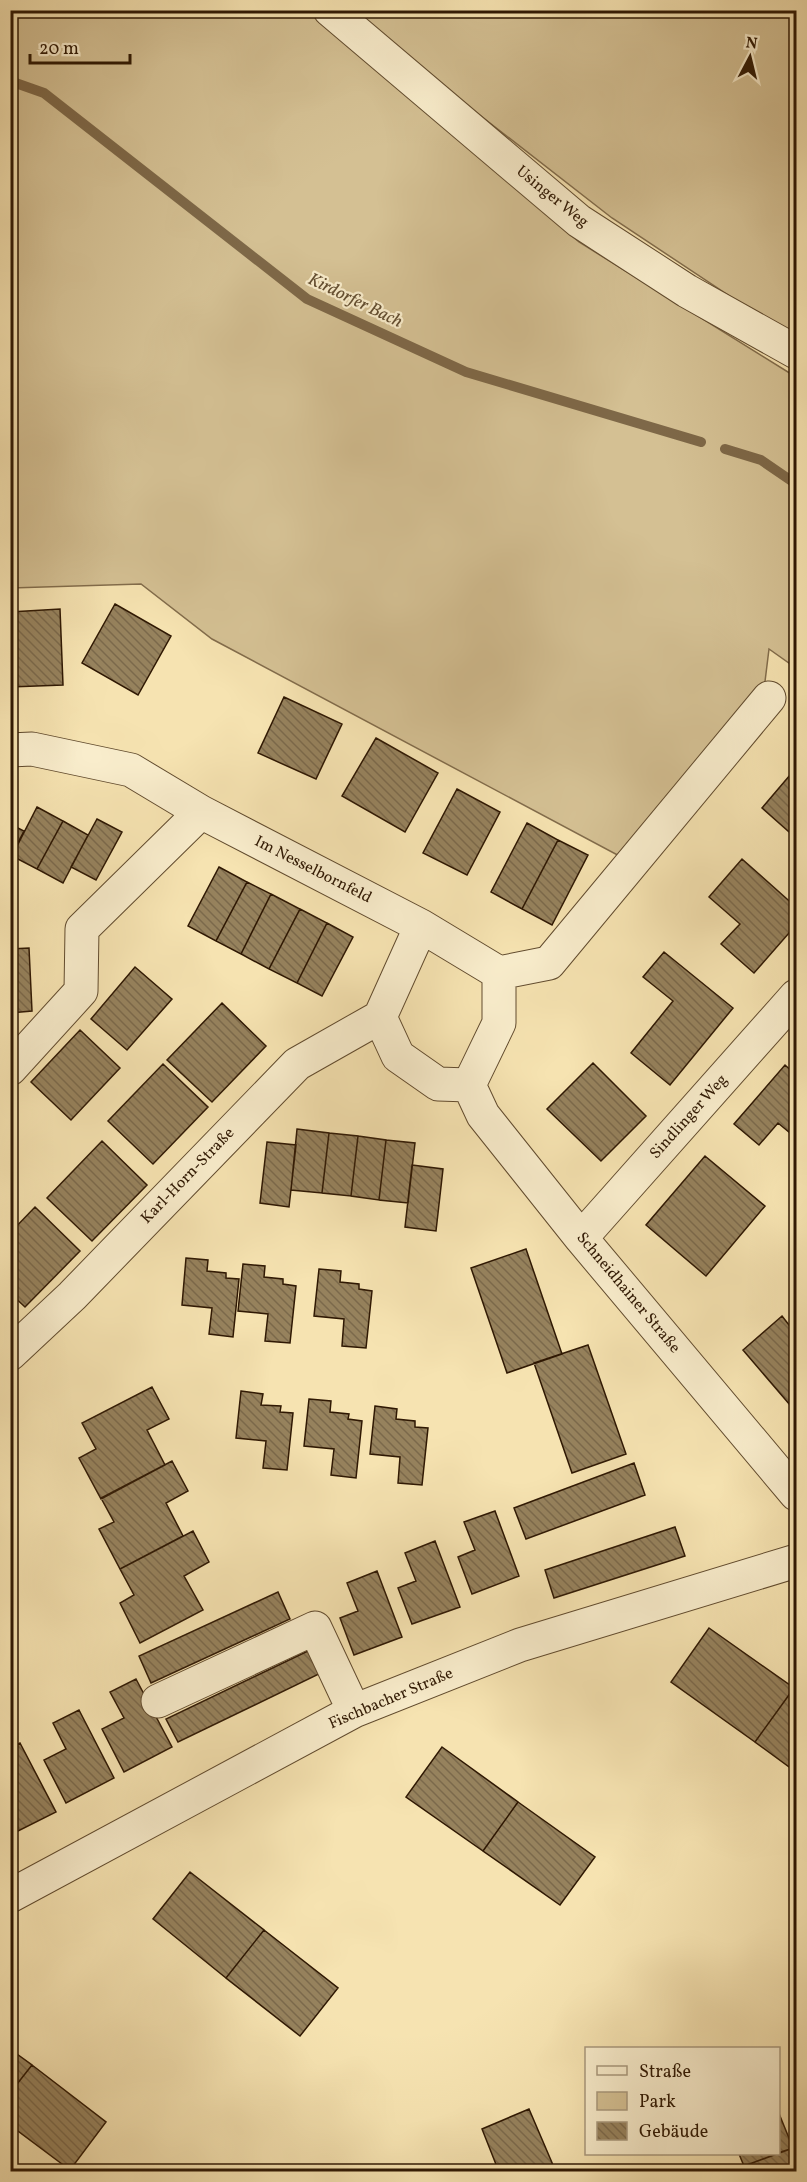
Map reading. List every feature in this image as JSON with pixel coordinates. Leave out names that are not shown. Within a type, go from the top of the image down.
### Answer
[{"type":"street","name":"Usinger Weg","points":[[330,10],[579,221],[687,291],[796,352]]},
{"type":"street","points":[[421,926],[380,1017],[398,1056],[438,1084],[468,1085],[499,1023],[499,973],[549,963],[769,698]]},
{"type":"street","name":"Im Nesselbornfeld","points":[[10,750],[32,748],[131,770],[201,812],[421,926],[499,973]]},
{"type":"street","points":[[10,1069],[81,991],[82,929],[201,812]]},
{"type":"street","name":"Sindlinger Weg","points":[[581,1238],[796,996]]},
{"type":"street","name":"Karl-Horn-Straße","points":[[10,1354],[72,1296],[297,1064],[380,1017]]},
{"type":"street","name":"Schneidhainer Straße","points":[[468,1085],[483,1115],[581,1238],[796,1494]]},
{"type":"street","name":"Fischbacher Straße","points":[[10,1896],[354,1711],[520,1645],[796,1561]]},
{"type":"street","points":[[158,1701],[315,1628],[354,1711]]},
{"type":"green space","points":[[10,11],[311,11],[579,242],[796,377],[796,668],[769,649],[761,714],[640,867],[212,639],[141,584],[11,588]]},
{"type":"green space","points":[[346,11],[796,11],[796,340],[612,218]]},
{"type":"building","points":[[115,604],[171,636],[138,695],[82,663]]},
{"type":"building","points":[[60,609],[63,685],[10,687],[10,612]]},
{"type":"building","points":[[284,697],[342,724],[316,779],[258,753]]},
{"type":"building","points":[[376,738],[438,773],[405,832],[342,796]]},
{"type":"building","points":[[796,768],[796,838],[762,808]]},
{"type":"building","points":[[457,789],[500,812],[467,875],[423,853]]},
{"type":"building","points":[[37,807],[63,821],[37,869],[12,856]]},
{"type":"building","points":[[97,819],[122,832],[96,880],[71,867]]},
{"type":"building","points":[[63,821],[88,835],[63,883],[37,869]]},
{"type":"building","points":[[527,823],[558,840],[522,909],[491,892]]},
{"type":"building","points":[[10,824],[24,831],[10,858]]},
{"type":"building","points":[[558,840],[588,855],[552,925],[522,909]]},
{"type":"building","points":[[742,859],[796,907],[796,925],[754,973],[721,944],[740,924],[709,897]]},
{"type":"building","points":[[219,867],[247,882],[216,941],[188,926]]},
{"type":"building","points":[[247,882],[271,894],[241,954],[216,941]]},
{"type":"building","points":[[271,894],[300,909],[269,969],[241,954]]},
{"type":"building","points":[[300,909],[327,923],[297,983],[269,969]]},
{"type":"building","points":[[327,923],[353,937],[322,996],[297,983]]},
{"type":"building","points":[[29,948],[32,1011],[10,1013],[10,949]]},
{"type":"building","points":[[664,952],[733,1008],[670,1085],[631,1053],[673,1001],[643,977]]},
{"type":"building","points":[[135,967],[172,999],[127,1050],[91,1019]]},
{"type":"building","points":[[222,1003],[266,1046],[212,1102],[167,1060]]},
{"type":"building","points":[[80,1030],[120,1068],[71,1120],[31,1082]]},
{"type":"building","points":[[593,1063],[646,1116],[601,1161],[547,1109]]},
{"type":"building","points":[[163,1064],[208,1107],[153,1164],[108,1121]]},
{"type":"building","points":[[785,1065],[796,1075],[796,1138],[778,1123],[759,1145],[734,1124]]},
{"type":"building","points":[[297,1129],[329,1133],[322,1193],[291,1190]]},
{"type":"building","points":[[329,1133],[358,1136],[351,1196],[322,1193]]},
{"type":"building","points":[[358,1136],[386,1140],[379,1200],[351,1196]]},
{"type":"building","points":[[386,1140],[415,1143],[408,1203],[379,1200]]},
{"type":"building","points":[[102,1141],[147,1185],[92,1241],[47,1198]]},
{"type":"building","points":[[267,1142],[296,1145],[289,1207],[260,1203]]},
{"type":"building","points":[[705,1156],[765,1206],[706,1276],[646,1225]]},
{"type":"building","points":[[412,1165],[443,1169],[436,1231],[405,1227]]},
{"type":"building","points":[[35,1207],[80,1251],[25,1307],[10,1293],[10,1233]]},
{"type":"building","points":[[526,1249],[562,1354],[507,1373],[471,1268]]},
{"type":"building","points":[[186,1258],[208,1260],[207,1271],[226,1273],[226,1278],[239,1279],[233,1337],[209,1334],[212,1308],[182,1305]]},
{"type":"building","points":[[243,1264],[265,1266],[264,1277],[283,1279],[283,1284],[296,1286],[290,1343],[265,1341],[268,1314],[238,1311]]},
{"type":"building","points":[[319,1269],[341,1271],[340,1282],[359,1284],[359,1289],[372,1291],[366,1348],[342,1346],[344,1319],[314,1316]]},
{"type":"building","points":[[782,1316],[796,1334],[796,1412],[743,1350]]},
{"type":"building","points":[[588,1345],[626,1454],[572,1473],[534,1363]]},
{"type":"building","points":[[152,1387],[169,1419],[147,1430],[165,1465],[101,1499],[79,1458],[96,1449],[82,1423]]},
{"type":"building","points":[[241,1391],[263,1394],[261,1405],[281,1406],[280,1412],[293,1413],[287,1470],[263,1468],[266,1441],[236,1438]]},
{"type":"building","points":[[309,1399],[331,1401],[330,1412],[349,1414],[348,1419],[362,1421],[356,1478],[331,1475],[334,1449],[304,1446]]},
{"type":"building","points":[[375,1406],[397,1409],[396,1419],[415,1421],[415,1427],[428,1428],[422,1485],[398,1483],[400,1457],[370,1454]]},
{"type":"building","points":[[172,1461],[188,1491],[166,1503],[183,1536],[120,1569],[99,1529],[114,1522],[101,1498]]},
{"type":"building","points":[[634,1463],[645,1495],[526,1539],[514,1508]]},
{"type":"building","points":[[495,1511],[519,1576],[472,1594],[458,1557],[475,1550],[464,1522]]},
{"type":"building","points":[[675,1527],[685,1556],[554,1598],[545,1570]]},
{"type":"building","points":[[193,1531],[209,1562],[184,1576],[203,1610],[140,1643],[120,1603],[134,1595],[120,1569]]},
{"type":"building","points":[[435,1541],[460,1607],[412,1624],[398,1588],[416,1581],[405,1553]]},
{"type":"building","points":[[377,1571],[402,1637],[354,1655],[340,1618],[358,1611],[347,1583]]},
{"type":"building","points":[[278,1592],[290,1619],[151,1683],[139,1656]]},
{"type":"building","points":[[709,1628],[794,1688],[755,1742],[671,1682]]},
{"type":"building","points":[[310,1650],[321,1673],[178,1742],[166,1719]]},
{"type":"building","points":[[136,1679],[172,1747],[124,1772],[102,1729],[124,1718],[110,1692]]},
{"type":"building","points":[[794,1688],[796,1690],[796,1772],[755,1742]]},
{"type":"building","points":[[79,1710],[114,1778],[66,1803],[44,1760],[66,1749],[53,1723]]},
{"type":"building","points":[[20,1743],[56,1812],[10,1835],[10,1748]]},
{"type":"building","points":[[442,1747],[518,1802],[483,1851],[406,1797]]},
{"type":"building","points":[[518,1802],[595,1857],[560,1905],[483,1851]]},
{"type":"building","points":[[190,1872],[264,1930],[226,1978],[153,1919]]},
{"type":"building","points":[[264,1930],[338,1988],[300,2036],[226,1978]]},
{"type":"building","points":[[10,2049],[32,2065],[10,2093]]},
{"type":"building","points":[[32,2065],[106,2122],[70,2170],[10,2125],[10,2093]]},
{"type":"building","points":[[529,2109],[556,2172],[499,2172],[482,2129]]},
{"type":"building","points":[[780,2116],[793,2148],[780,2152]]},
{"type":"building","points":[[793,2148],[796,2172],[746,2172],[744,2166],[780,2155],[780,2153]]},
{"type":"building","points":[[739,2155],[774,2155],[744,2166]]},
{"type":"waterway","name":"Kirdorfer Bach","points":[[10,81],[44,93],[307,299],[466,372],[701,442]]},
{"type":"waterway","name":"Kirdorfer Bach","points":[[725,449],[761,460],[796,484]]}]
